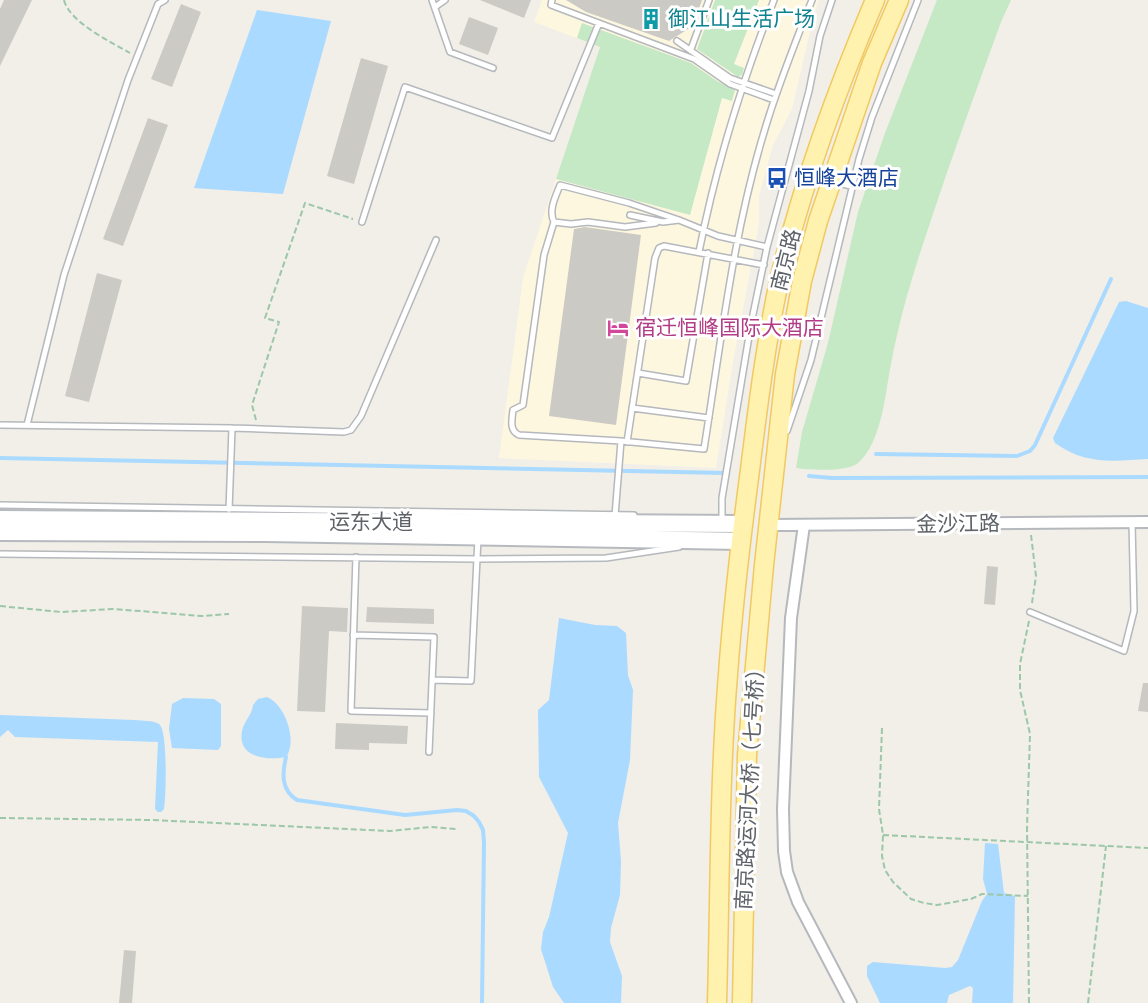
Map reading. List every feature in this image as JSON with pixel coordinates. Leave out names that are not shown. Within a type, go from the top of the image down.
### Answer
[{"type":"main road","name":"南京路","points":[[736,562],[732,536],[780,278],[822,138],[875,0]]},
{"type":"main road","name":"南京路","points":[[764,565],[785,374],[802,281],[818,221],[872,63],[899,0]]},
{"type":"main road","name":"运东大道","points":[[0,519],[229,514],[479,530]]},
{"type":"main road","name":"运东大道","points":[[0,532],[266,533],[479,530],[615,525],[732,536]]},
{"type":"main road","name":"南京路运河大桥（七号桥）","points":[[717,1003],[723,763],[736,562]]},
{"type":"main road","name":"南京路运河大桥（七号桥）","points":[[742,1003],[747,755],[764,565]]},
{"type":"street","name":"金沙江路","points":[[768,525],[1148,522]]},
{"type":"street","points":[[804,525],[791,618],[783,809],[784,851],[787,872],[798,902],[851,1003]]},
{"type":"lane","points":[[27,425],[64,275],[137,58],[158,4],[165,0]]},
{"type":"lane","points":[[432,0],[450,52],[493,68]]},
{"type":"lane","points":[[435,7],[445,0]]},
{"type":"lane","points":[[552,0],[551,5],[694,59],[730,84],[775,97]]},
{"type":"lane","points":[[691,49],[709,0]]},
{"type":"lane","points":[[699,252],[723,148],[774,0]]},
{"type":"lane","points":[[767,247],[737,241],[629,203],[560,185],[551,216],[554,222],[544,255],[523,405],[513,410],[514,432],[519,435],[624,441],[704,449],[737,241],[761,141],[775,97],[812,0]]},
{"type":"lane","points":[[732,536],[722,498],[751,324],[767,247],[809,91],[820,36],[832,0]]},
{"type":"lane","points":[[775,467],[811,360],[851,186],[872,117],[918,0]]},
{"type":"lane","points":[[362,222],[405,87],[552,138],[599,23]]},
{"type":"lane","points":[[677,41],[743,86]]},
{"type":"lane","points":[[832,182],[851,186]]},
{"type":"lane","points":[[630,215],[663,222]]},
{"type":"lane","points":[[554,222],[571,224],[588,222],[625,227],[679,220]]},
{"type":"lane","points":[[0,425],[345,432],[351,430],[361,416],[436,240]]},
{"type":"lane","points":[[615,556],[620,456],[632,408],[656,252],[664,246],[764,265]]},
{"type":"lane","points":[[638,373],[687,381],[708,253]]},
{"type":"lane","points":[[632,408],[709,418]]},
{"type":"lane","points":[[229,514],[232,428]]},
{"type":"lane","points":[[0,505],[615,525],[732,536]]},
{"type":"lane","points":[[1030,612],[1124,651],[1134,611],[1132,522]]},
{"type":"lane","points":[[432,680],[471,681],[479,530]]},
{"type":"lane","points":[[0,554],[477,559],[615,556],[732,536]]},
{"type":"lane","points":[[356,557],[351,711],[431,713]]},
{"type":"lane","points":[[353,635],[434,637],[429,752]]},
{"type":"path","points":[[59,0],[64,1],[68,10],[92,31],[137,58]]},
{"type":"path","points":[[258,429],[252,405],[279,322],[265,318],[305,203],[362,222]]},
{"type":"path","points":[[1029,523],[1036,576],[1020,664],[1020,690],[1030,734],[1029,1003]]},
{"type":"path","points":[[0,606],[61,612],[114,609],[178,615],[229,614]]},
{"type":"path","points":[[882,728],[879,809],[883,835],[882,856],[885,870],[892,882],[911,899],[937,905],[971,899],[982,894],[1028,896]]},
{"type":"path","points":[[0,818],[152,820],[390,831],[430,827],[457,829]]},
{"type":"path","points":[[883,835],[1148,848]]},
{"type":"path","points":[[1088,1003],[1106,846]]},
{"type":"shaded area","points":[[542,0],[819,0],[792,109],[773,145],[759,196],[759,224],[716,468],[499,458],[523,278],[600,47],[534,22]]},
{"type":"green space","points":[[715,0],[759,0],[734,64],[744,68],[742,75],[738,77],[697,49]]},
{"type":"green space","points":[[937,0],[1011,0],[965,121],[919,255],[899,327],[881,417],[872,443],[866,454],[853,466],[828,470],[796,468],[802,432],[828,343],[858,212],[885,133]]},
{"type":"green space","points":[[582,23],[691,63],[735,90],[732,101],[722,98],[690,215],[556,179],[600,47],[577,38]]},
{"type":"water","points":[[257,10],[331,21],[283,194],[194,188]]},
{"type":"water","points":[[1126,301],[1148,308],[1148,459],[1111,461],[1077,455],[1055,443],[1053,438],[1119,302]]},
{"type":"water","points":[[559,618],[595,625],[617,626],[626,633],[628,675],[633,690],[630,760],[618,823],[621,861],[620,895],[611,928],[610,942],[622,976],[621,1003],[564,1003],[553,987],[541,949],[543,932],[549,917],[568,833],[539,777],[538,710],[549,700]]},
{"type":"water","points":[[267,697],[279,707],[288,724],[291,742],[286,757],[262,757],[248,752],[244,747],[242,731],[253,705],[258,699]]},
{"type":"water","points":[[183,698],[214,699],[221,704],[221,746],[218,750],[172,748],[169,729],[172,704]]},
{"type":"water","points":[[0,715],[135,720],[159,724],[165,750],[164,809],[158,812],[155,809],[158,742],[15,737],[8,730],[0,737]]},
{"type":"water","points":[[985,843],[998,844],[1004,893],[1015,896],[1013,1003],[972,1003],[973,988],[970,986],[949,995],[947,1003],[880,1003],[867,976],[867,966],[873,962],[945,968],[952,967],[958,960],[987,894],[983,879]]},
{"type":"building","points":[[4,0],[32,0],[0,66],[0,9]]},
{"type":"building","points":[[480,0],[531,0],[524,18]]},
{"type":"building","name":"御江山生活广场","points":[[566,0],[702,0],[693,26],[669,41],[586,12]]},
{"type":"building","points":[[181,4],[201,12],[172,87],[151,79]]},
{"type":"building","points":[[469,17],[498,28],[488,55],[459,44]]},
{"type":"building","points":[[361,58],[388,66],[354,184],[327,176]]},
{"type":"building","points":[[148,118],[168,125],[123,246],[103,239]]},
{"type":"building","points":[[585,227],[641,235],[616,425],[549,416],[574,229]]},
{"type":"building","points":[[97,273],[122,280],[89,402],[65,396]]},
{"type":"building","points":[[987,566],[998,567],[995,605],[984,604]]},
{"type":"building","points":[[302,606],[348,608],[347,632],[329,631],[325,712],[297,711]]},
{"type":"building","points":[[367,607],[434,609],[434,624],[366,622]]},
{"type":"building","points":[[1143,683],[1148,683],[1148,712],[1138,711]]},
{"type":"building","points":[[336,723],[408,726],[407,744],[369,743],[369,750],[335,749]]},
{"type":"building","points":[[124,950],[136,951],[132,1003],[119,1003]]},
{"type":"waterway","points":[[876,454],[1017,456],[1030,451],[1035,445],[1111,279]]},
{"type":"waterway","points":[[0,458],[725,473]]},
{"type":"waterway","points":[[809,476],[832,478],[1148,477]]},
{"type":"waterway","points":[[286,757],[285,786],[297,800],[405,815],[466,811],[479,822],[483,830],[484,842],[482,1003]]},
{"type":"place","name":"御江山生活广场","points":[[651,19]]},
{"type":"place","name":"恒峰大酒店","points":[[777,178]]},
{"type":"place","name":"宿迁恒峰国际大酒店","points":[[618,328]]}]
